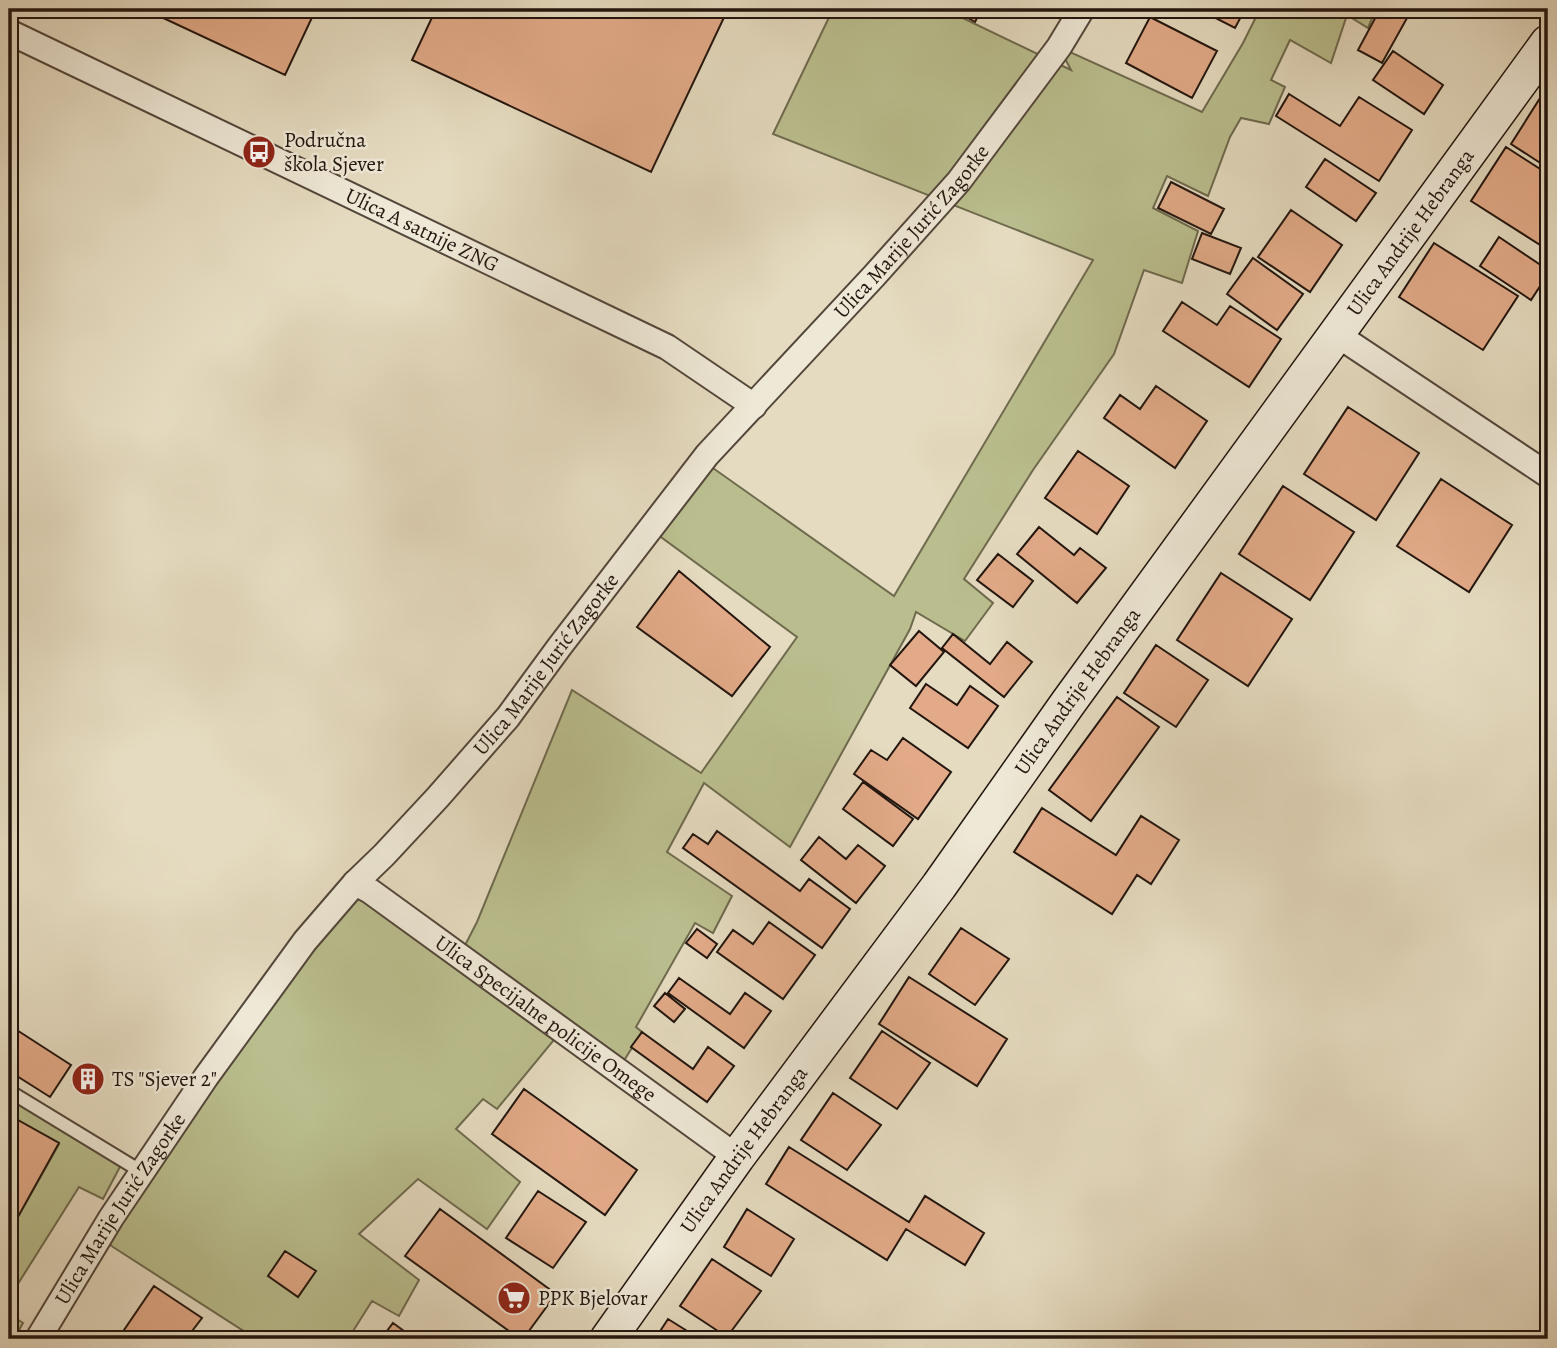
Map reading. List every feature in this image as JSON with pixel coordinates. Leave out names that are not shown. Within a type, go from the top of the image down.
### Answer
[{"type":"main road","name":"Ulica Andrije Hebranga","points":[[608,1339],[737,1157],[939,886],[1068,703],[1548,43]]},
{"type":"street","name":"Ulica Marije Jurić Zagorke","points":[[38,1339],[142,1172],[206,1077],[305,941],[508,717],[707,455],[959,181],[1059,47],[1082,9]]},
{"type":"street","name":"Ulica A satnije ZNG","points":[[9,32],[667,347],[754,405]]},
{"type":"street","points":[[1336,334],[1548,475]]},
{"type":"street","name":"Ulica Specijalne policije Omege","points":[[355,883],[397,910],[737,1157]]},
{"type":"lane","points":[[9,1091],[142,1172]]},
{"type":"green space","points":[[833,9],[944,9],[1071,70],[1059,47],[1202,112],[1260,9],[1376,9],[1368,28],[1347,15],[1331,63],[1290,40],[1271,80],[1285,87],[1269,124],[1241,118],[1230,137],[1208,196],[1167,176],[1153,208],[1198,231],[1182,283],[1144,270],[1114,354],[1033,470],[964,579],[993,603],[965,641],[916,612],[910,629],[790,847],[704,783],[667,852],[732,896],[713,933],[695,923],[636,1027],[642,1032],[618,1070],[562,1030],[497,1109],[483,1099],[456,1129],[520,1182],[487,1229],[418,1179],[359,1234],[419,1280],[399,1316],[372,1301],[348,1339],[256,1339],[100,1237],[355,883],[460,955],[477,922],[572,690],[701,773],[797,637],[650,529],[703,461],[894,596],[1093,260],[773,134]]},
{"type":"green space","points":[[9,1091],[123,1161],[103,1199],[79,1187],[9,1298],[9,1233],[59,1144],[9,1115]]},
{"type":"green space","points":[[9,1314],[23,1323],[14,1339],[9,1339]]},
{"type":"building","points":[[144,9],[316,9],[285,75]]},
{"type":"building","points":[[436,9],[728,9],[651,172],[412,60]]},
{"type":"building","points":[[952,9],[982,9],[975,22]]},
{"type":"building","points":[[1198,9],[1245,9],[1235,28]]},
{"type":"building","points":[[1380,9],[1412,9],[1382,63],[1358,50]]},
{"type":"building","points":[[1150,17],[1217,51],[1192,98],[1126,63]]},
{"type":"building","points":[[1393,51],[1443,85],[1424,114],[1373,80]]},
{"type":"building","points":[[1289,94],[1340,126],[1359,97],[1412,130],[1379,181],[1276,116]]},
{"type":"building","points":[[1542,95],[1548,99],[1548,168],[1511,144]]},
{"type":"building","points":[[1506,147],[1548,174],[1548,250],[1471,201]]},
{"type":"building","points":[[1325,159],[1376,193],[1356,221],[1306,187]]},
{"type":"building","points":[[1171,182],[1224,209],[1211,234],[1158,208]]},
{"type":"building","points":[[1291,210],[1342,245],[1310,292],[1258,257]]},
{"type":"building","points":[[1202,233],[1241,248],[1230,274],[1192,259]]},
{"type":"building","points":[[1499,237],[1548,270],[1531,300],[1480,266]]},
{"type":"building","points":[[1434,243],[1518,296],[1483,350],[1399,297]]},
{"type":"building","points":[[1253,258],[1303,294],[1277,330],[1227,294]]},
{"type":"building","points":[[1182,302],[1217,325],[1230,306],[1281,339],[1249,387],[1163,331]]},
{"type":"building","points":[[1156,386],[1207,421],[1175,468],[1104,418],[1120,395],[1140,409]]},
{"type":"building","points":[[1348,407],[1419,453],[1376,520],[1304,474]]},
{"type":"building","points":[[1078,451],[1129,486],[1097,534],[1045,498]]},
{"type":"building","points":[[1441,479],[1512,525],[1469,592],[1397,546]]},
{"type":"building","points":[[1283,486],[1354,532],[1310,600],[1239,554]]},
{"type":"building","points":[[1039,527],[1074,555],[1080,548],[1106,568],[1077,603],[1017,554]]},
{"type":"building","points":[[998,554],[1033,581],[1013,607],[977,580]]},
{"type":"building","points":[[679,571],[770,647],[732,696],[637,627]]},
{"type":"building","points":[[1221,573],[1292,619],[1248,686],[1177,640]]},
{"type":"building","points":[[919,631],[944,652],[916,686],[890,665]]},
{"type":"building","points":[[953,634],[990,664],[1007,642],[1032,662],[1004,697],[942,648]]},
{"type":"building","points":[[1156,645],[1208,680],[1176,727],[1124,693]]},
{"type":"building","points":[[926,684],[957,705],[970,686],[998,706],[968,748],[910,708]]},
{"type":"building","points":[[1117,697],[1159,727],[1091,821],[1049,790]]},
{"type":"building","points":[[903,738],[951,772],[918,819],[854,774],[871,750],[887,760]]},
{"type":"building","points":[[863,782],[913,819],[893,846],[843,809]]},
{"type":"building","points":[[1042,808],[1116,855],[1141,816],[1179,840],[1151,884],[1137,875],[1112,914],[1014,852]]},
{"type":"building","points":[[717,831],[800,891],[809,879],[850,909],[822,948],[683,848],[693,834],[708,844]]},
{"type":"building","points":[[819,837],[846,859],[858,845],[885,866],[856,903],[801,860]]},
{"type":"building","points":[[769,922],[815,955],[783,999],[717,952],[733,930],[753,944]]},
{"type":"building","points":[[961,928],[1009,959],[975,1005],[929,974]]},
{"type":"building","points":[[697,929],[717,944],[707,958],[686,943]]},
{"type":"building","points":[[909,977],[1007,1039],[977,1086],[879,1024]]},
{"type":"building","points":[[679,978],[730,1014],[745,993],[771,1011],[744,1048],[668,993]]},
{"type":"building","points":[[665,993],[685,1009],[674,1022],[654,1006]]},
{"type":"building","points":[[9,1025],[71,1065],[50,1097],[9,1071]]},
{"type":"building","points":[[882,1031],[930,1063],[897,1109],[850,1078]]},
{"type":"building","points":[[642,1032],[693,1069],[708,1047],[734,1066],[707,1102],[631,1047]]},
{"type":"building","name":"TS \"Sjever 2\"","points":[[85,1064],[102,1074],[89,1094],[73,1085]]},
{"type":"building","points":[[524,1089],[637,1170],[605,1215],[492,1134]]},
{"type":"building","points":[[833,1093],[881,1125],[847,1170],[801,1140]]},
{"type":"building","points":[[9,1115],[59,1143],[9,1233]]},
{"type":"building","points":[[789,1147],[909,1222],[925,1196],[984,1233],[965,1265],[906,1229],[887,1260],[766,1184]]},
{"type":"building","points":[[538,1191],[586,1222],[553,1268],[506,1238]]},
{"type":"building","points":[[440,1209],[556,1294],[523,1339],[405,1256]]},
{"type":"building","points":[[747,1209],[794,1239],[771,1276],[724,1247]]},
{"type":"building","points":[[285,1251],[316,1271],[298,1297],[268,1276]]},
{"type":"building","points":[[712,1259],[761,1291],[727,1337],[680,1306]]},
{"type":"building","points":[[154,1286],[202,1318],[186,1339],[132,1339],[122,1333]]},
{"type":"building","points":[[668,1319],[700,1339],[655,1339]]},
{"type":"building","points":[[393,1323],[415,1339],[381,1339]]},
{"type":"building","points":[[226,1332],[237,1339],[221,1339]]},
{"type":"place","name":"Područna škola Sjever","points":[[259,152]]},
{"type":"place","name":"TS \"Sjever 2\"","points":[[88,1079]]},
{"type":"place","name":"PPK Bjelovar","points":[[514,1298]]}]
